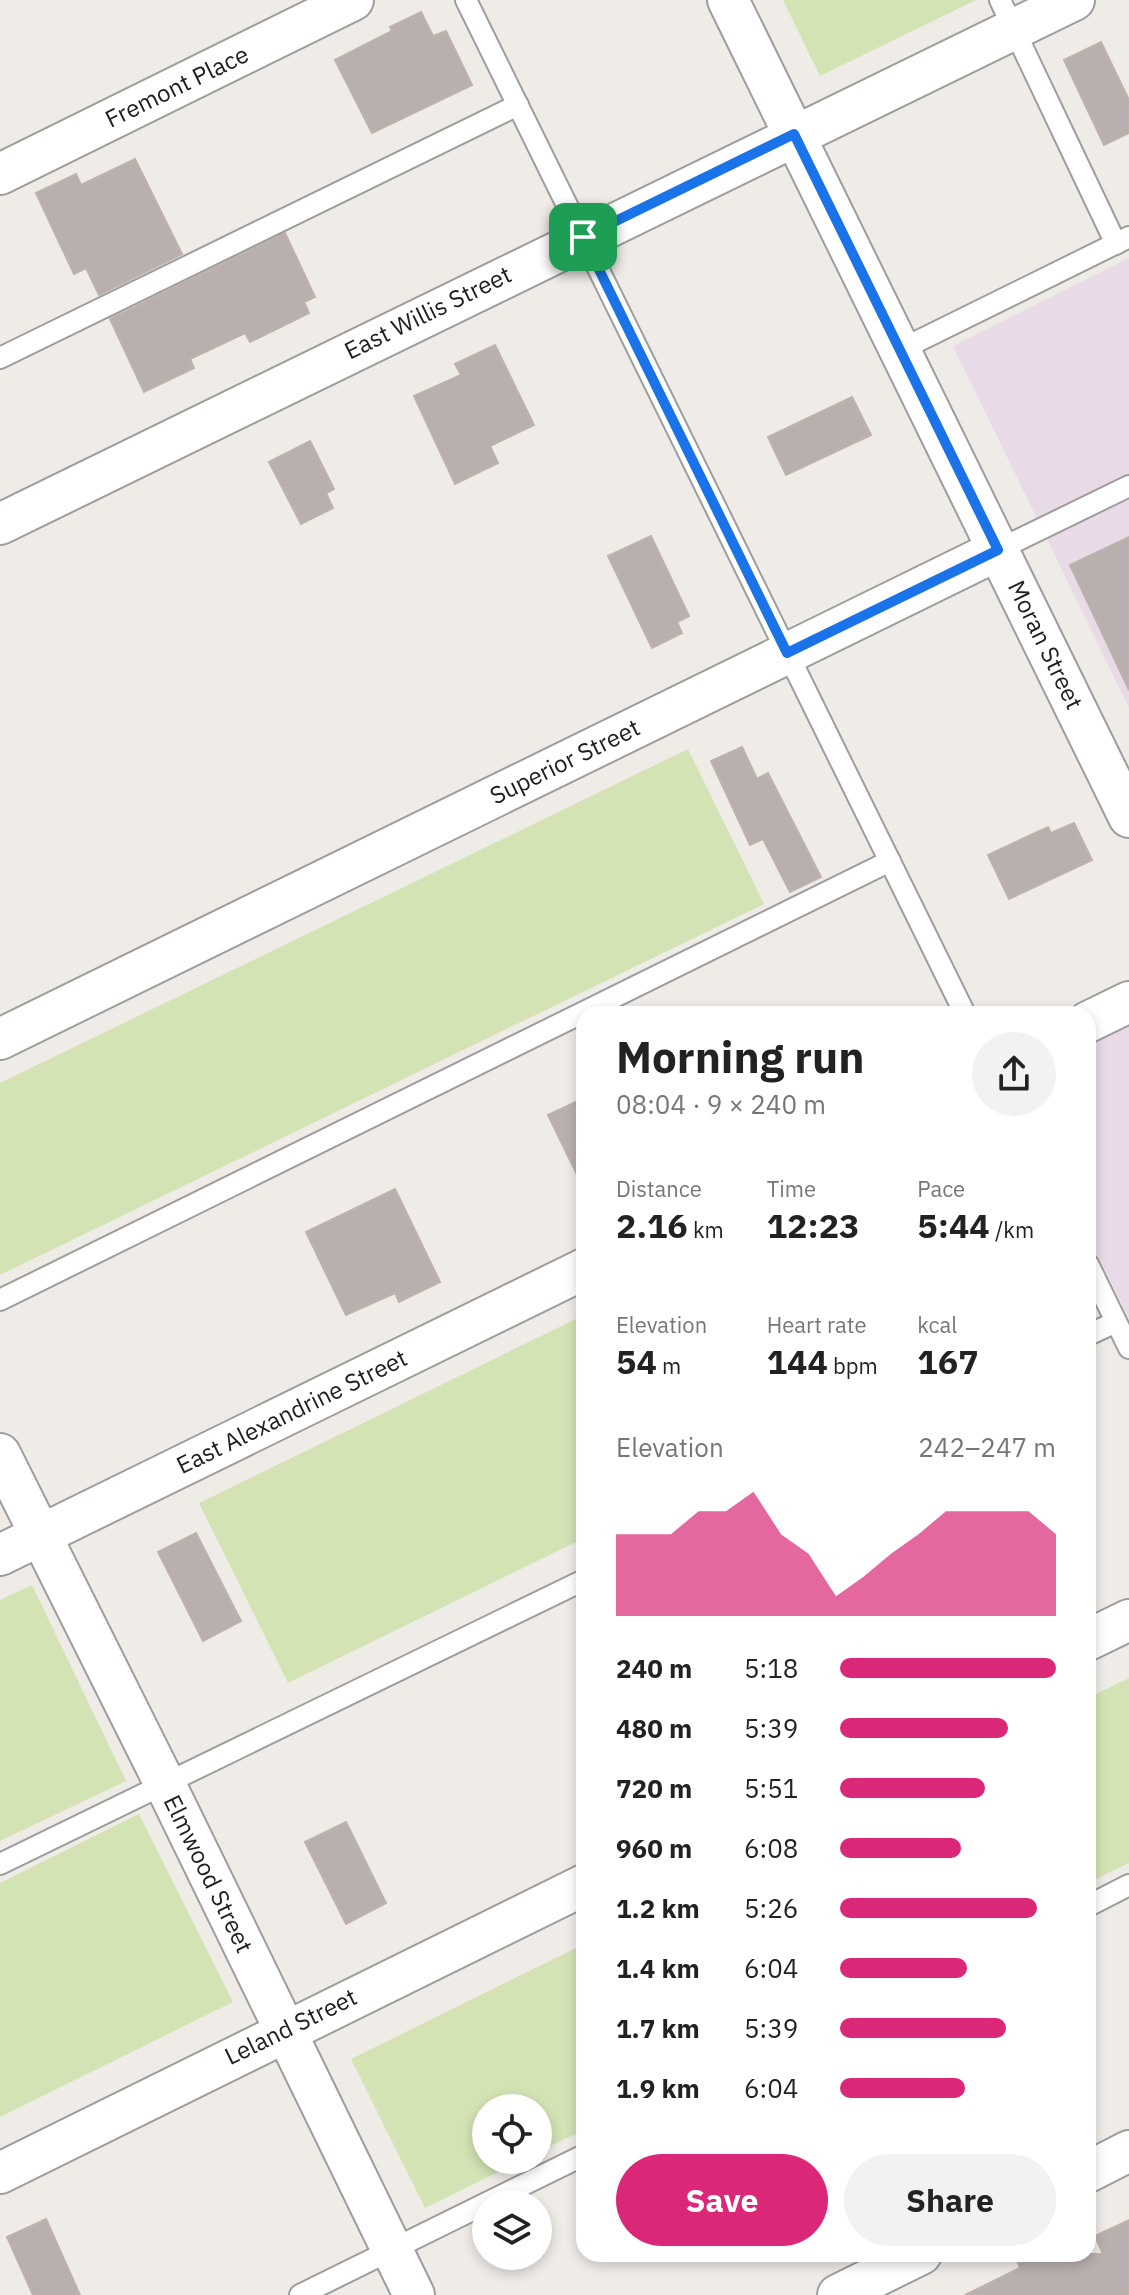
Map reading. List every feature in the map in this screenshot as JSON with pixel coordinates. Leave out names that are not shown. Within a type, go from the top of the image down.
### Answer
[{"type":"street","name":"Fremont Place","points":[[0,174],[353,0]]},
{"type":"street","name":"Moran Street","points":[[728,0],[1129,817]]},
{"type":"street","name":"East Willis Street","points":[[0,524],[794,134],[1008,15],[1074,0]]},
{"type":"street","name":"Superior Street","points":[[0,1039],[998,550]]},
{"type":"street","points":[[1096,1018],[1129,1002]]},
{"type":"street","name":"East Alexandrine Street","points":[[0,1555],[576,1273]]},
{"type":"street","name":"Elmwood Street","points":[[0,1454],[414,2295]]},
{"type":"street","points":[[1096,1636],[1129,1620]]},
{"type":"street","name":"Leland Street","points":[[0,2173],[576,1889]]},
{"type":"street","points":[[1096,2168],[1129,2151]]},
{"type":"street","points":[[838,2295],[905,2262]]},
{"type":"lane","points":[[466,0],[961,1006]]},
{"type":"lane","points":[[900,350],[1122,240],[1008,15]]},
{"type":"lane","points":[[0,358],[518,105]]},
{"type":"lane","name":"Superior Street","points":[[998,550],[1129,486]]},
{"type":"lane","points":[[596,1006],[890,861]]},
{"type":"lane","points":[[0,1300],[576,1016]]},
{"type":"lane","points":[[1096,1281],[1129,1348]]},
{"type":"lane","points":[[1096,1331],[1116,1322]]},
{"type":"lane","points":[[0,1864],[576,1584]]},
{"type":"lane","points":[[1096,1902],[1129,1885]]},
{"type":"lane","points":[[300,2295],[576,2159]]},
{"type":"shaded area","points":[[1129,258],[1129,708],[953,346]]},
{"type":"shaded area","points":[[1129,1015],[1129,1319],[1096,1251],[1096,1031]]},
{"type":"green space","points":[[783,0],[976,0],[820,76]]},
{"type":"green space","points":[[688,749],[764,904],[0,1275],[0,1083]]},
{"type":"green space","points":[[576,1319],[576,1542],[288,1683],[199,1503]]},
{"type":"green space","points":[[32,1585],[126,1781],[0,1841],[0,1600]]},
{"type":"green space","points":[[1129,1678],[1129,1863],[1096,1879],[1096,1694]]},
{"type":"green space","points":[[139,1814],[233,2002],[0,2117],[0,1883]]},
{"type":"green space","points":[[576,1948],[576,2134],[552,2145],[552,2094],[472,2094],[472,2174],[494,2174],[425,2208],[351,2059]]},
{"type":"building","points":[[421,12],[433,36],[446,31],[472,85],[372,133],[335,60],[392,31],[390,27]]},
{"type":"building","points":[[1101,42],[1129,100],[1129,133],[1104,145],[1064,60]]},
{"type":"building","points":[[135,159],[182,254],[99,295],[86,268],[74,274],[36,193],[76,174],[81,185]]},
{"type":"building","points":[[285,233],[315,297],[304,302],[309,313],[250,342],[245,333],[190,359],[194,368],[144,392],[110,319]]},
{"type":"building","points":[[495,345],[534,425],[490,446],[498,463],[455,484],[414,396],[461,375],[455,364]]},
{"type":"building","points":[[852,397],[871,435],[786,475],[768,437]]},
{"type":"building","points":[[310,441],[334,489],[326,493],[333,508],[301,524],[269,462]]},
{"type":"building","points":[[651,536],[689,616],[677,622],[682,633],[652,648],[608,556]]},
{"type":"building","points":[[1129,537],[1129,690],[1070,565]]},
{"type":"building","points":[[742,747],[757,779],[768,773],[821,877],[790,892],[763,839],[750,845],[711,761]]},
{"type":"building","points":[[1074,823],[1092,860],[1009,899],[988,855],[1048,827],[1051,833]]},
{"type":"building","points":[[576,1102],[576,1173],[548,1115]]},
{"type":"building","points":[[395,1189],[440,1282],[399,1302],[395,1293],[346,1315],[306,1232]]},
{"type":"building","points":[[196,1533],[241,1621],[203,1641],[158,1552]]},
{"type":"building","points":[[346,1822],[386,1903],[346,1924],[305,1842]]},
{"type":"building","points":[[46,2219],[80,2295],[33,2295],[7,2237]]},
{"type":"building","points":[[1129,2220],[1129,2295],[965,2295],[1020,2268],[1020,2262],[1096,2262],[1096,2254],[1103,2254],[1096,2236]]},
{"type":"route","points":[[794,134],[998,550],[787,653],[583,237],[794,134]]}]
